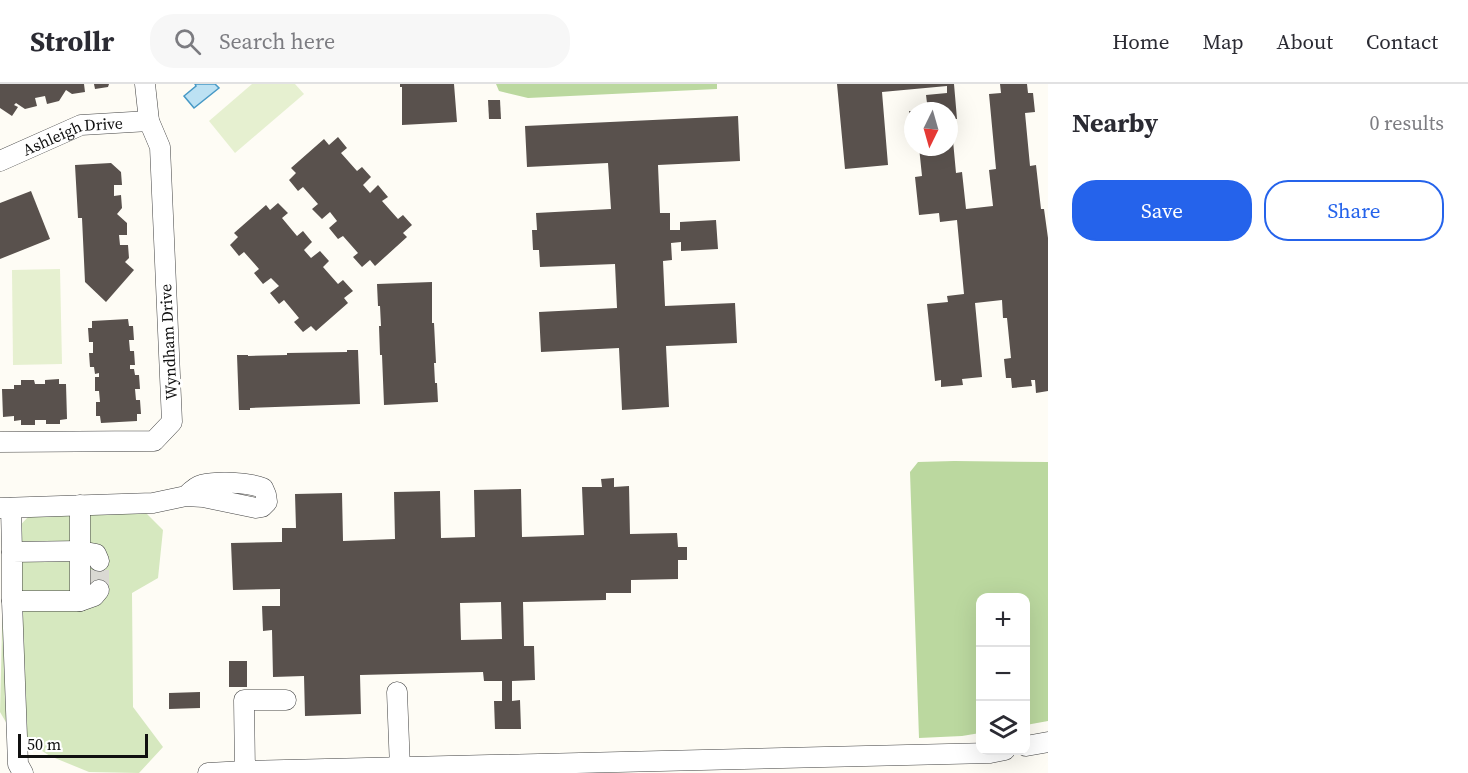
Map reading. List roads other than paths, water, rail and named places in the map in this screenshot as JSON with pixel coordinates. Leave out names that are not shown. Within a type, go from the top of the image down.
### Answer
[{"type":"street","name":"Wyndham Drive","points":[[0,442],[154,441],[172,422],[160,147],[149,121],[145,84]]},
{"type":"street","name":"Ashleigh Drive","points":[[0,161],[81,125],[149,121]]},
{"type":"street","points":[[23,773],[18,764],[12,552],[5,508],[153,503],[186,496]]},
{"type":"street","points":[[80,506],[80,601]]},
{"type":"street","points":[[12,552],[80,551],[96,554],[99,561]]},
{"type":"street","points":[[12,601],[80,601],[94,596],[99,590]]},
{"type":"street","points":[[398,692],[400,768]]},
{"type":"street","points":[[245,771],[244,700],[286,700]]},
{"type":"street","points":[[1030,745],[1048,742]]},
{"type":"street","points":[[208,773],[976,753]]},
{"type":"water","points":[[195,84],[215,84],[219,88],[194,108],[184,96],[196,86]]},
{"type":"tunnel","points":[[99,561],[99,590]]}]
